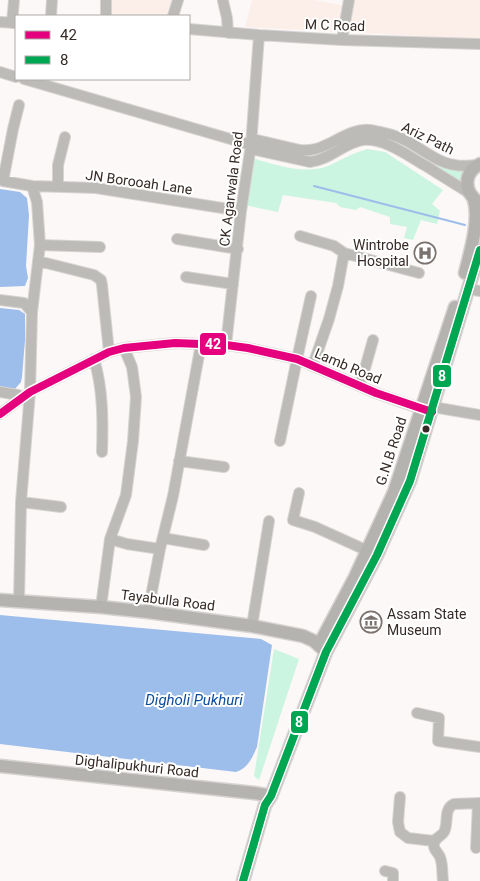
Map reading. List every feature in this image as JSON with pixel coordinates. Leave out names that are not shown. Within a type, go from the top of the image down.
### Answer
[{"type":"main road","name":"G.N.B Road","points":[[323,648],[377,555],[410,481],[464,279],[477,222],[477,210],[467,185],[470,173],[479,164]]},
{"type":"main road","name":"G.N.B Road","points":[[323,648],[394,492],[475,290],[480,250]]},
{"type":"main road","name":"Tayabulla Road","points":[[0,600],[101,607],[252,626],[303,636],[323,648]]},
{"type":"main road","points":[[243,881],[267,799],[323,648]]},
{"type":"main road","name":"Dighalipukhuri Road","points":[[0,766],[254,793],[267,799]]},
{"type":"street","points":[[0,22],[14,23],[14,0]]},
{"type":"street","points":[[51,15],[52,0]]},
{"type":"street","points":[[106,0],[106,15]]},
{"type":"street","points":[[173,15],[178,0]]},
{"type":"street","points":[[342,40],[349,0]]},
{"type":"street","points":[[223,1],[228,33]]},
{"type":"street","name":"M C Road","points":[[190,29],[342,40],[480,44]]},
{"type":"street","name":"CK Agarwala Road","points":[[226,345],[251,144],[259,35]]},
{"type":"street","points":[[0,72],[15,76]]},
{"type":"street","points":[[27,80],[251,144]]},
{"type":"street","name":"JN Borooah Lane","points":[[19,105],[4,180],[32,186],[96,188],[242,211]]},
{"type":"street","name":"Ariz Path","points":[[251,144],[305,150],[325,146],[354,132],[369,130],[386,133],[405,140],[450,164],[457,166],[479,164]]},
{"type":"street","points":[[58,187],[58,165],[65,137]]},
{"type":"street","name":"Ariz Path","points":[[251,144],[310,162],[318,161],[363,140],[382,143],[397,149],[474,199]]},
{"type":"street","points":[[19,601],[26,395],[32,312],[40,245],[36,202],[32,186]]},
{"type":"street","points":[[300,236],[334,246],[344,253],[419,273]]},
{"type":"street","points":[[177,238],[238,249]]},
{"type":"street","points":[[40,245],[100,247]]},
{"type":"street","points":[[313,365],[329,319],[344,253]]},
{"type":"street","points":[[38,262],[94,275],[100,280],[109,352]]},
{"type":"street","points":[[186,276],[233,284]]},
{"type":"street","points":[[24,304],[34,296]]},
{"type":"street","points":[[280,441],[311,296]]},
{"type":"street","points":[[0,300],[24,304],[32,312]]},
{"type":"street","points":[[360,386],[373,340]]},
{"type":"street","name":"Lamb Road","points":[[0,414],[26,395],[109,352],[124,348],[175,342],[248,348],[297,359],[376,393],[428,409],[480,416]]},
{"type":"street","points":[[148,612],[173,496],[201,344]]},
{"type":"street","points":[[101,607],[110,539],[126,496],[133,441],[136,397],[132,368],[124,348]]},
{"type":"street","points":[[94,359],[103,413],[102,452]]},
{"type":"street","points":[[0,392],[26,395]]},
{"type":"street","points":[[179,460],[224,467]]},
{"type":"street","points":[[299,493],[293,520],[315,527],[368,551]]},
{"type":"street","points":[[21,502],[61,507]]},
{"type":"street","points":[[252,626],[269,521]]},
{"type":"street","points":[[163,538],[204,545]]},
{"type":"street","points":[[110,539],[160,550]]},
{"type":"street","points":[[417,713],[439,718],[438,741],[480,747]]},
{"type":"street","points":[[400,796],[398,822],[400,832],[408,838],[434,841]]},
{"type":"street","points":[[443,881],[441,859],[434,847],[434,841],[445,831],[450,805],[479,803],[476,848]]},
{"type":"street","points":[[385,871],[393,873],[393,881]]},
{"type":"shaded area","points":[[106,0],[172,0],[168,15],[108,15]]},
{"type":"shaded area","points":[[252,0],[314,0],[346,6],[346,0],[480,0],[480,39],[245,27]]},
{"type":"green space","points":[[361,133],[395,139],[467,169],[462,183],[397,143],[379,137],[313,158],[301,156],[302,153]]},
{"type":"green space","points":[[367,149],[385,152],[443,190],[432,204],[440,211],[437,224],[421,220],[413,240],[404,238],[407,227],[390,224],[390,217],[360,207],[356,210],[340,207],[336,203],[283,195],[278,212],[244,205],[252,158],[290,168],[309,170],[328,166]]},
{"type":"green space","points":[[274,649],[299,659],[259,780],[254,776]]},
{"type":"water","points":[[0,189],[20,192],[27,198],[29,215],[26,266],[28,278],[25,286],[0,287]]},
{"type":"water","points":[[0,308],[19,310],[25,314],[22,377],[21,382],[15,389],[0,389]]},
{"type":"water","name":"Digholi Pukhuri","points":[[0,615],[261,639],[272,645],[257,747],[251,759],[244,768],[236,772],[0,744]]},
{"type":"waterway","points":[[314,186],[465,225]]},
{"type":"transit line","name":"8","points":[[243,881],[265,805],[271,796],[326,652],[377,555],[410,481],[480,250]]},
{"type":"transit line","name":"42","points":[[0,414],[30,392],[109,352],[124,348],[175,343],[226,345],[297,359],[376,393],[432,412]]},
{"type":"place","name":"Wintrobe Hospital","points":[[425,253]]},
{"type":"place","name":"Assam State Museum","points":[[371,622]]}]
